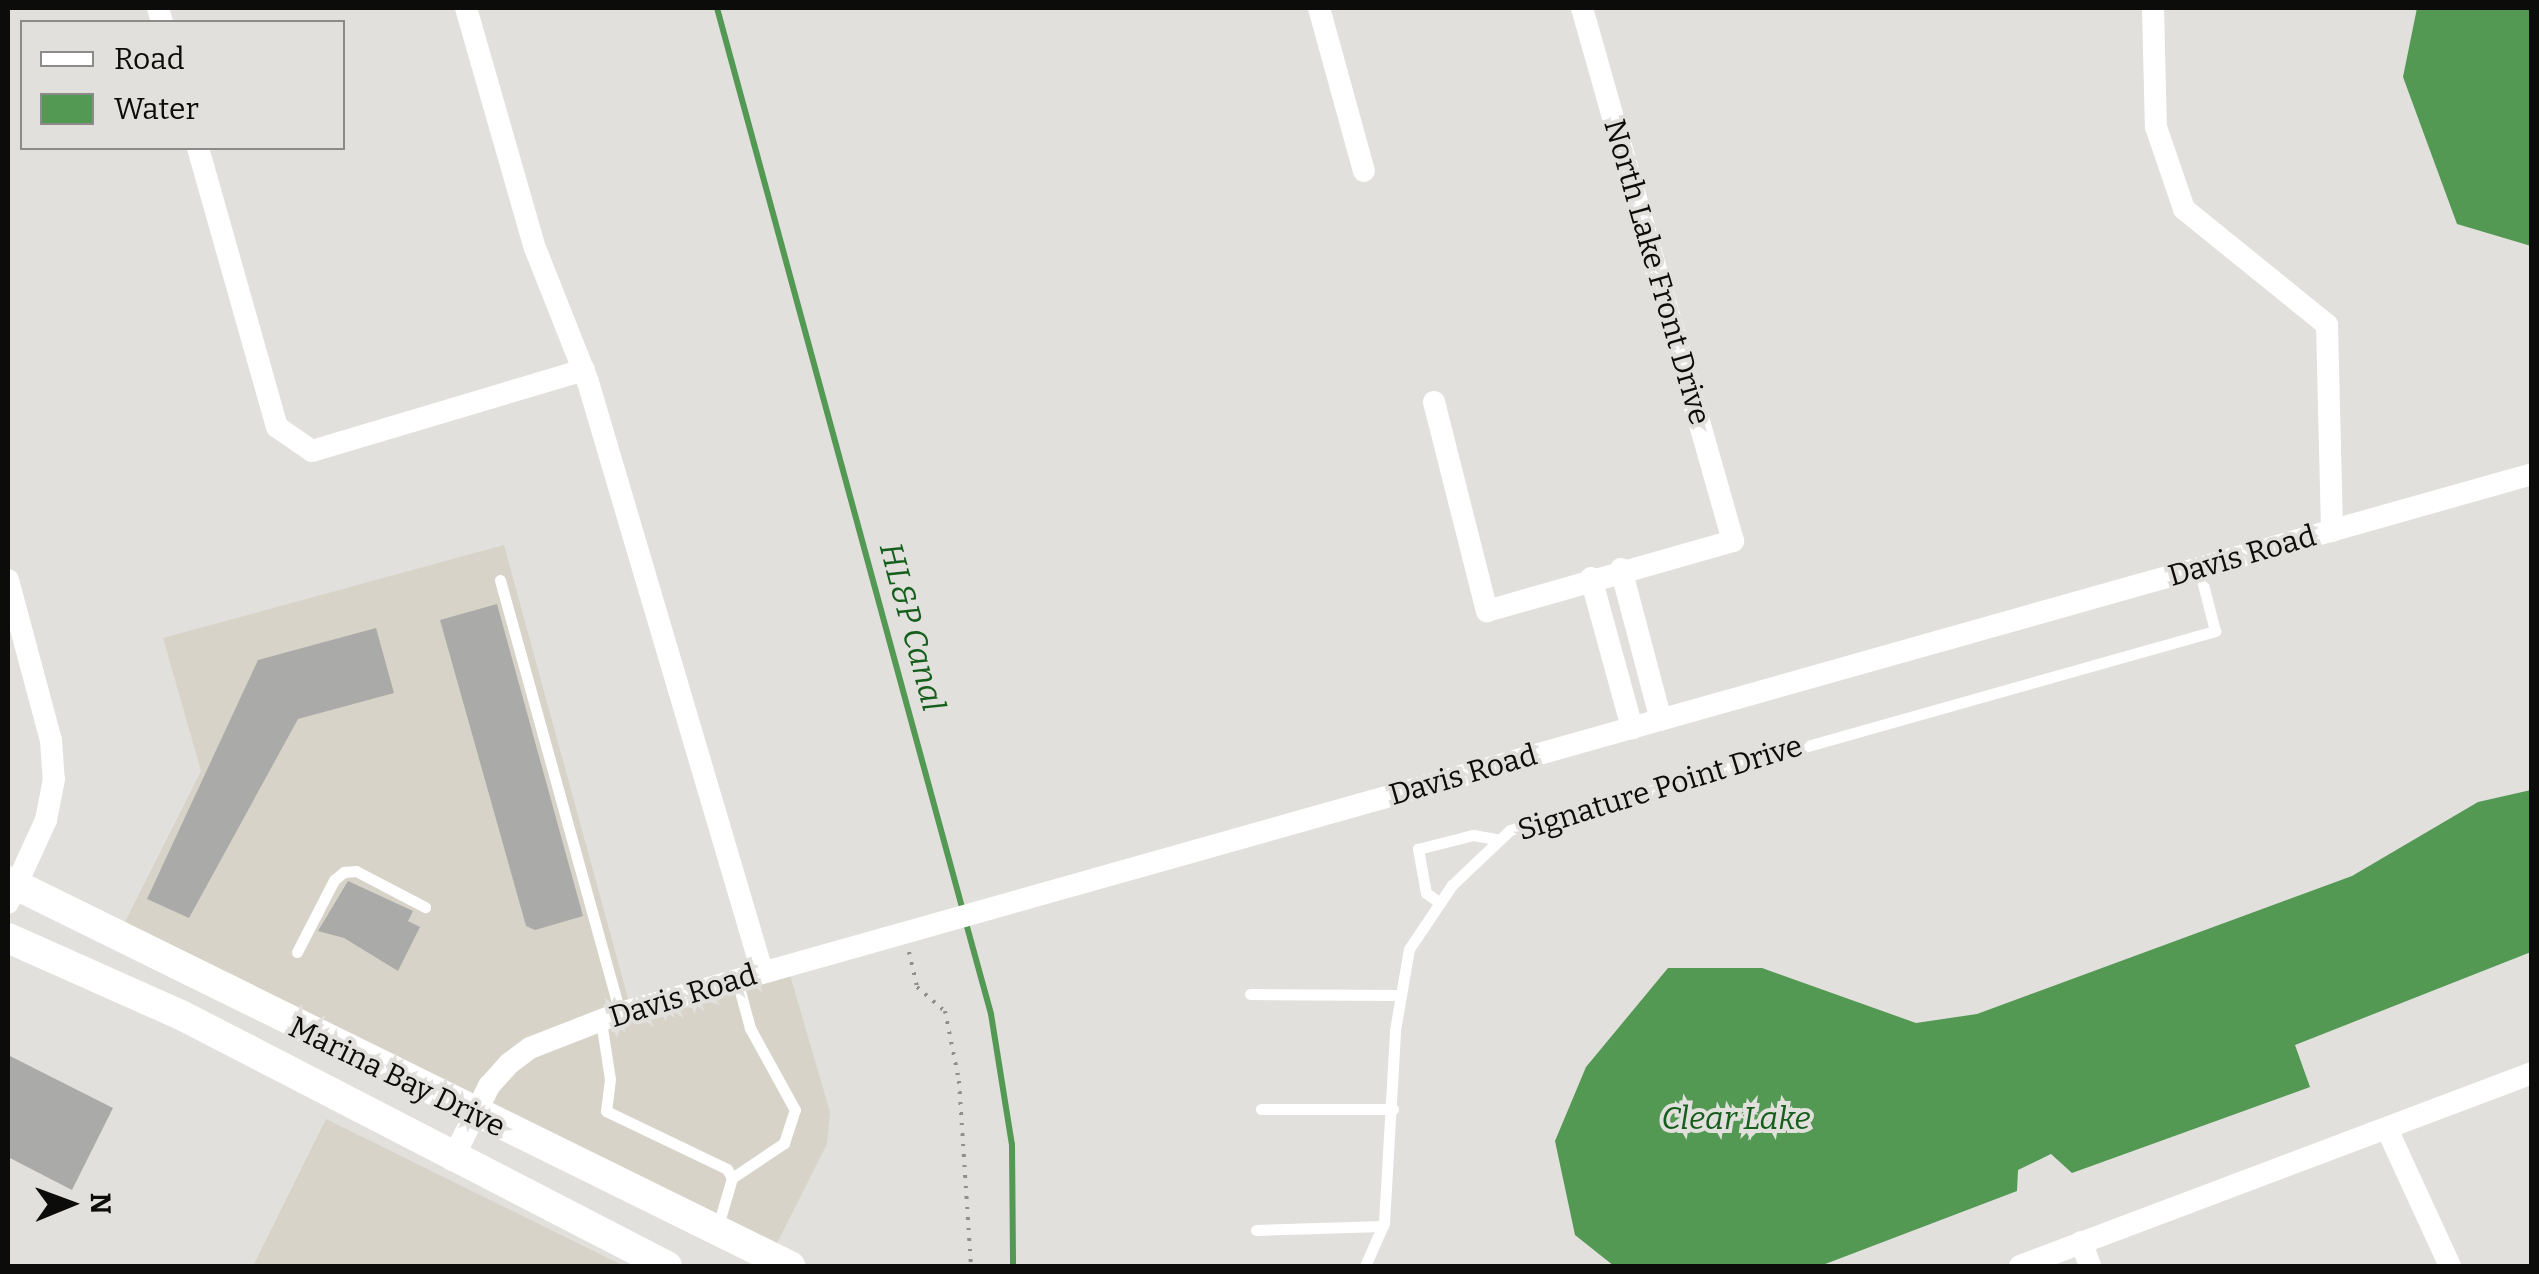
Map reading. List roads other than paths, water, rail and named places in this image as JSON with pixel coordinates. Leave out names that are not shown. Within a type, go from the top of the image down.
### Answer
[{"type":"main road","name":"Marina Bay Drive","points":[[10,890],[208,980],[297,1028],[790,1266]]},
{"type":"main road","name":"Marina Bay Drive","points":[[8,938],[181,1015],[452,1160],[667,1266]]},
{"type":"main road","points":[[181,1015],[208,980]]},
{"type":"main road","points":[[278,1066],[297,1028]]},
{"type":"street","points":[[466,8],[534,248],[584,370],[762,971]]},
{"type":"street","points":[[1319,8],[1364,171]]},
{"type":"street","name":"North Lake Front Drive","points":[[1582,8],[1732,536],[1621,569]]},
{"type":"street","points":[[2153,8],[2156,127],[2184,209],[2328,325],[2332,532]]},
{"type":"street","points":[[199,150],[277,427],[312,451],[584,370]]},
{"type":"street","points":[[1434,402],[1487,611],[1621,569],[1662,720]]},
{"type":"street","name":"Davis Road","points":[[452,1160],[474,1114],[510,1062],[610,1017],[762,971],[905,937],[1016,897],[1662,720],[2532,474]]},
{"type":"street","points":[[1591,578],[1632,728]]},
{"type":"street","points":[[8,580],[51,740],[54,780],[46,820],[10,890]]},
{"type":"street","points":[[2020,1266],[2532,1073]]},
{"type":"street","points":[[2387,1129],[2450,1266]]},
{"type":"street","points":[[2080,1242],[2090,1266]]},
{"type":"lane","name":"Signature Point Drive","points":[[1364,1266],[1383,1226],[1394,1109],[1398,995],[1409,949],[1440,903],[1510,830],[2214,631],[2199,568]]},
{"type":"lane","points":[[500,580],[610,1017],[606,1111],[732,1178]]},
{"type":"lane","points":[[1440,903],[1426,893],[1418,849],[1473,835],[1500,840]]},
{"type":"lane","points":[[298,952],[334,880],[344,872],[356,871],[424,907]]},
{"type":"lane","points":[[717,1230],[732,1178],[784,1143],[795,1110],[750,1028],[736,979]]},
{"type":"lane","points":[[1250,994],[1398,995]]},
{"type":"lane","points":[[1261,1109],[1394,1109]]},
{"type":"lane","points":[[1256,1230],[1383,1226]]},
{"type":"water","points":[[2417,8],[2531,8],[2531,246],[2457,224],[2403,77]]},
{"type":"water","name":"Clear Lake","points":[[2531,790],[2531,952],[2295,1045],[2310,1087],[2072,1173],[2051,1154],[2018,1170],[2017,1191],[1820,1266],[1614,1266],[1575,1235],[1555,1141],[1586,1067],[1668,968],[1762,968],[1916,1023],[1977,1014],[2352,876],[2478,802]]},
{"type":"waterway","name":"HL&P Canal","points":[[717,8],[963,911]]},
{"type":"waterway","name":"HL&P Canal","points":[[966,923],[991,1014],[1012,1145],[1013,1266]]}]
